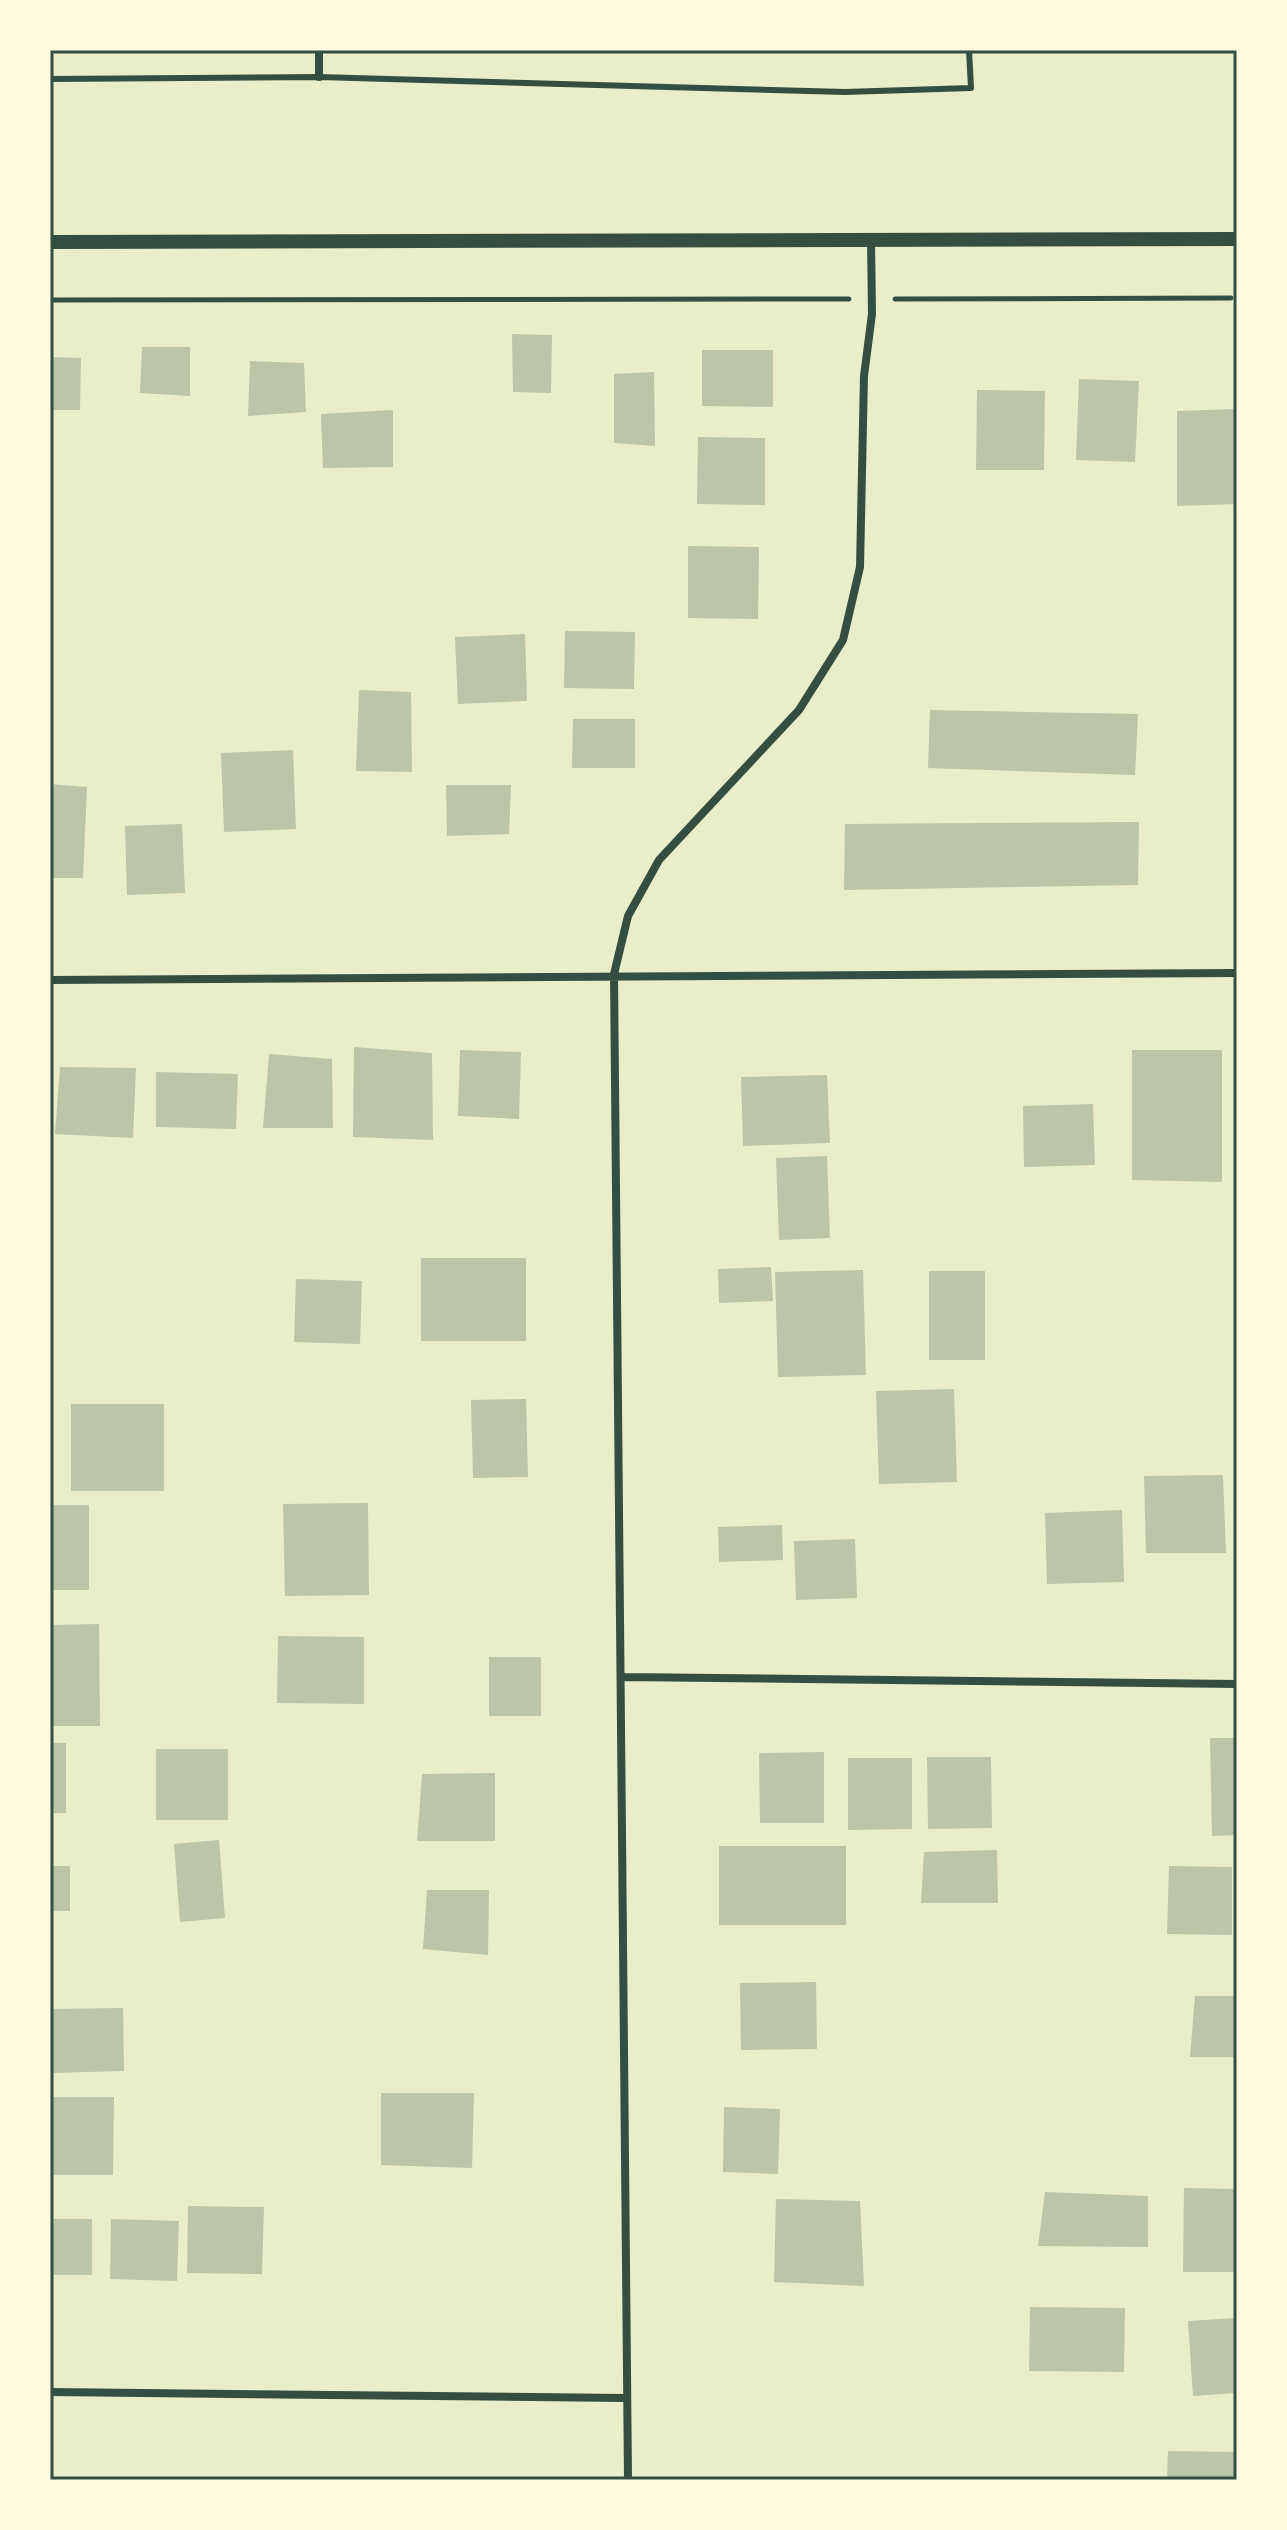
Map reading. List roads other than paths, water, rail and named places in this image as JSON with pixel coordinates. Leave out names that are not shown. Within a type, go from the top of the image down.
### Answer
[{"type":"street","points":[[319,50],[319,77]]},
{"type":"street","points":[[50,242],[1237,239]]},
{"type":"street","points":[[628,2480],[625,2398],[623,1677],[614,974],[628,916],[659,860],[799,710],[843,640],[860,567],[864,376],[872,299],[871,240]]},
{"type":"street","points":[[50,980],[614,974],[1237,973]]},
{"type":"street","points":[[623,1677],[1237,1684]]},
{"type":"street","points":[[50,2392],[625,2398]]},
{"type":"lane","points":[[50,79],[319,77],[845,92],[971,88],[969,50]]}]
